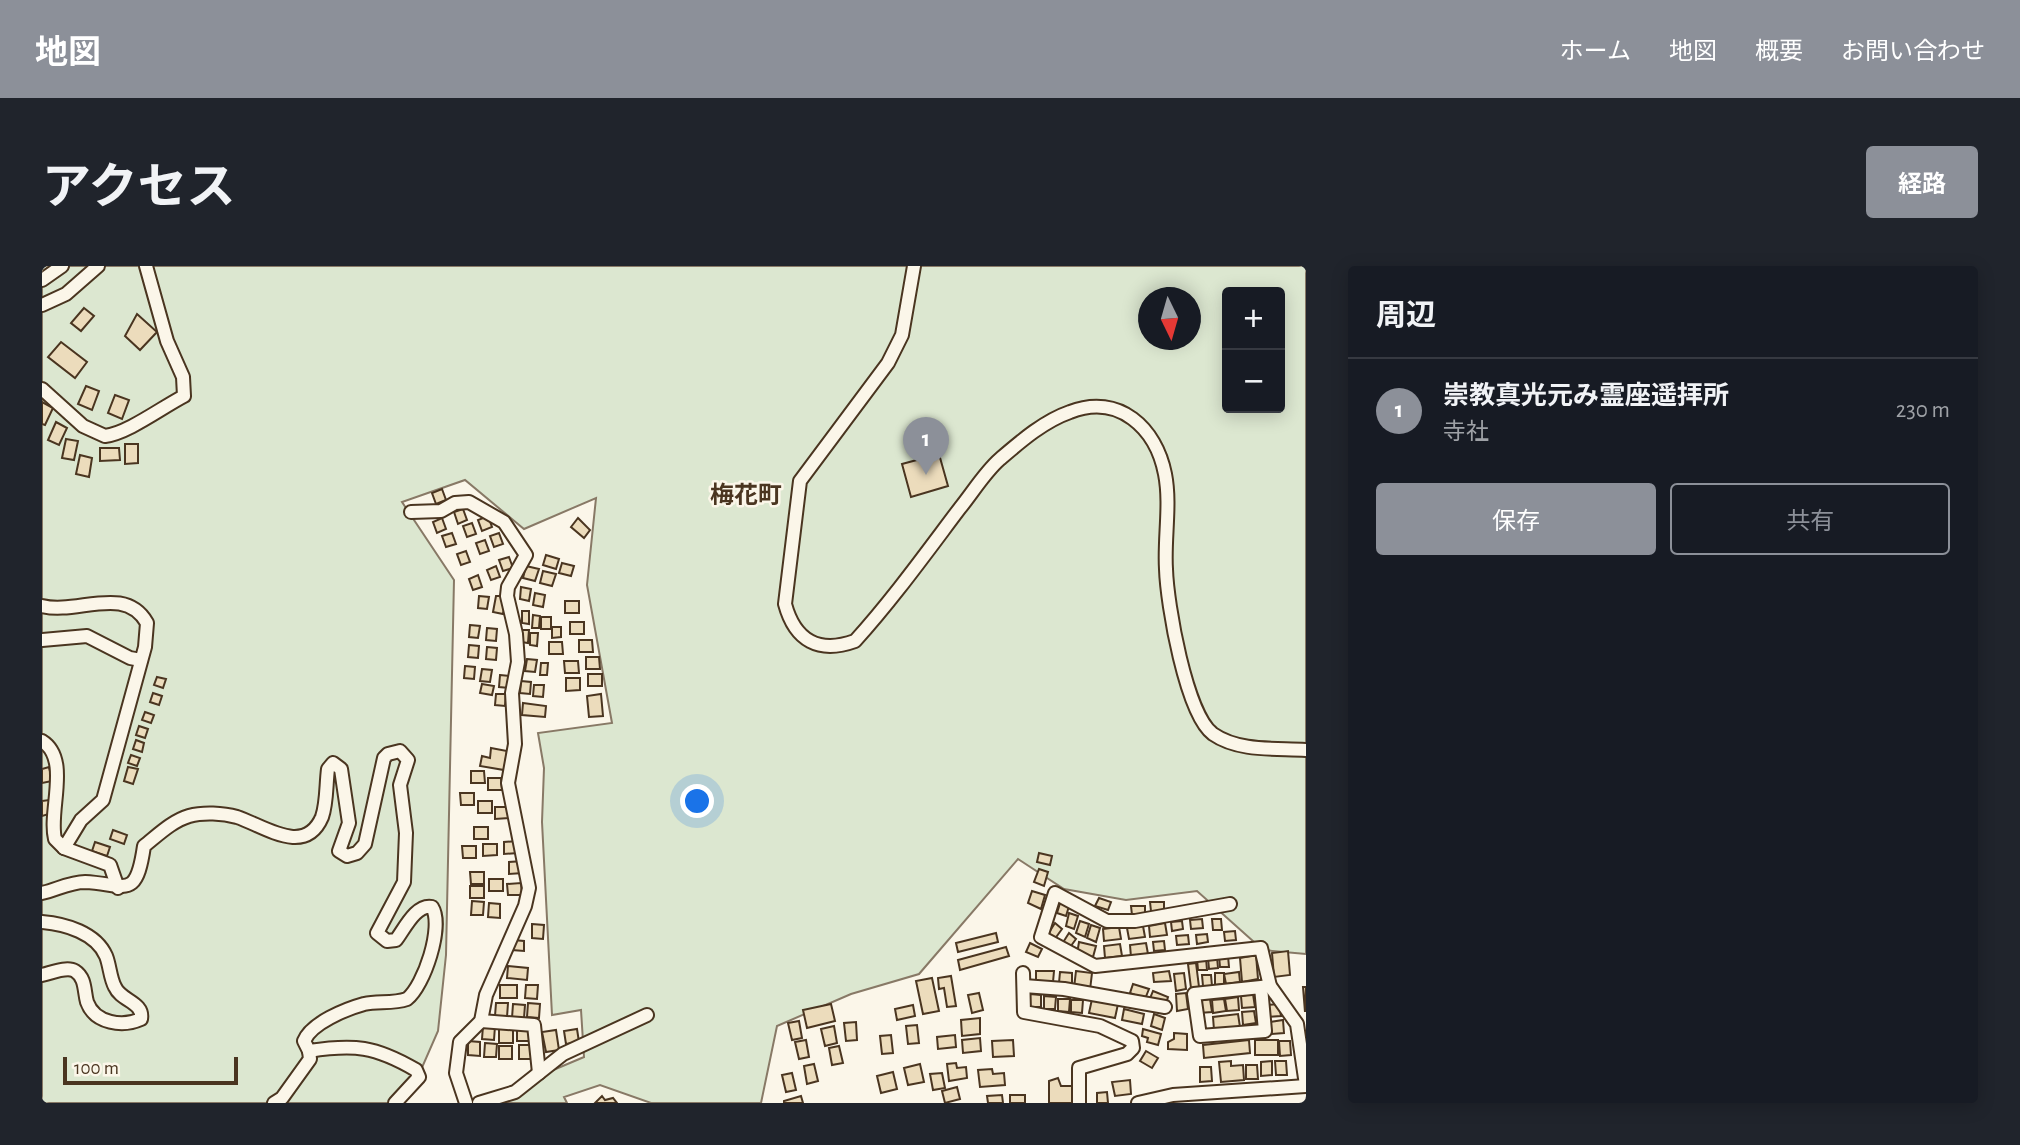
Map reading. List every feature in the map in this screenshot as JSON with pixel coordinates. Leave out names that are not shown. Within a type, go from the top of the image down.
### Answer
[{"type":"street","points":[[42,280],[62,266]]},
{"type":"street","points":[[42,305],[66,294],[98,266]]},
{"type":"street","points":[[42,389],[83,426],[105,436],[130,428],[144,417],[184,396],[183,377],[167,341],[146,266]]},
{"type":"street","points":[[914,266],[902,335],[891,356],[800,481],[785,604],[789,621],[800,637],[812,644],[828,647],[855,641],[998,461],[1052,420],[1073,410],[1107,408],[1128,415],[1147,428],[1161,456],[1166,477],[1166,572],[1171,612],[1192,706],[1213,734],[1247,747],[1306,750]]},
{"type":"street","points":[[411,512],[440,511],[454,503],[469,502],[504,523],[526,555],[508,587],[507,596],[516,634],[518,662],[512,693],[515,744],[508,783],[529,887],[525,906],[486,995],[481,1021],[460,1042],[456,1073],[466,1103]]},
{"type":"street","points":[[42,606],[70,609],[115,602],[134,606],[147,623],[141,660],[103,800],[82,820],[64,848]]},
{"type":"street","points":[[42,640],[87,636],[130,658],[141,660]]},
{"type":"street","points":[[42,741],[50,746],[56,765],[53,831],[64,848],[110,865],[118,888]]},
{"type":"street","points":[[42,893],[85,882],[118,888],[133,881],[137,876],[144,845],[187,817],[208,814],[235,816],[292,839],[310,832],[321,818],[328,769],[333,763],[341,769],[349,823],[338,851],[347,856],[357,853],[365,844],[384,758],[394,751],[406,755],[407,765],[400,794],[405,832],[404,883],[377,933],[387,941],[396,940],[420,909],[427,905],[432,907],[436,917],[433,946],[414,994],[400,1002],[365,1004],[312,1028],[304,1041],[310,1059],[282,1098],[274,1103]]},
{"type":"street","points":[[1230,904],[1135,921],[1107,921],[1055,892],[1041,937],[1095,966],[1261,948],[1266,986],[1265,1031],[1200,1036],[1194,994],[1266,986]]},
{"type":"street","points":[[42,922],[54,923],[95,938],[106,957],[115,987],[137,1006],[142,1015],[141,1019],[115,1023],[97,1016],[87,1002],[82,979],[76,971],[68,969],[42,975]]},
{"type":"street","points":[[1079,1103],[1079,1068],[1127,1054],[1133,1048],[1132,1041],[1100,1026],[1024,1012],[1024,979],[1165,1007]]},
{"type":"street","points":[[1138,1103],[1147,1099],[1186,1099],[1306,1086],[1297,1024],[1266,986]]},
{"type":"street","points":[[479,1103],[515,1092],[563,1054],[647,1015]]},
{"type":"street","points":[[481,1021],[534,1025],[539,1073]]},
{"type":"street","points":[[309,1051],[334,1045],[369,1049],[407,1065],[419,1077],[395,1103]]},
{"type":"green space","points":[[42,266],[1306,266],[1306,954],[1263,950],[1197,891],[1126,900],[1064,889],[1018,859],[919,974],[851,994],[777,1026],[761,1103],[651,1103],[600,1085],[564,1097],[567,1103],[475,1103],[584,1057],[581,1010],[552,1015],[542,822],[544,768],[538,733],[612,723],[587,585],[596,498],[524,529],[465,480],[402,502],[454,580],[446,955],[438,1031],[417,1079],[395,1103],[42,1103]]},
{"type":"building","points":[[84,308],[94,316],[81,331],[71,323]]},
{"type":"building","points":[[137,314],[157,332],[140,350],[125,336]]},
{"type":"building","points":[[61,342],[87,362],[75,378],[48,357]]},
{"type":"building","points":[[86,386],[99,391],[92,410],[78,404]]},
{"type":"building","points":[[115,395],[129,400],[122,419],[108,413]]},
{"type":"building","points":[[42,402],[53,408],[45,425],[42,424]]},
{"type":"building","points":[[56,422],[67,428],[59,445],[48,440]]},
{"type":"building","points":[[66,439],[78,441],[74,460],[62,458]]},
{"type":"building","points":[[125,444],[138,444],[138,463],[125,464]]},
{"type":"building","points":[[100,448],[119,448],[120,460],[100,461]]},
{"type":"building","points":[[939,454],[948,486],[911,497],[902,464]]},
{"type":"building","points":[[80,455],[92,458],[89,477],[76,474]]},
{"type":"building","points":[[442,489],[446,500],[436,504],[432,493]]},
{"type":"building","points":[[463,509],[467,520],[458,524],[454,512]]},
{"type":"building","points":[[488,516],[492,527],[482,531],[478,520]]},
{"type":"building","points":[[442,518],[446,529],[437,533],[433,522]]},
{"type":"building","points":[[578,518],[590,530],[584,538],[571,527]]},
{"type":"building","points":[[472,523],[476,534],[467,537],[463,526]]},
{"type":"building","points":[[452,533],[456,544],[446,547],[442,536]]},
{"type":"building","points":[[499,533],[503,544],[494,547],[490,536]]},
{"type":"building","points":[[485,540],[489,551],[480,554],[476,543]]},
{"type":"building","points":[[466,551],[470,562],[461,565],[457,554]]},
{"type":"building","points":[[546,555],[559,559],[556,569],[543,565]]},
{"type":"building","points":[[509,557],[513,568],[503,571],[499,560]]},
{"type":"building","points":[[562,563],[574,566],[571,576],[559,573]]},
{"type":"building","points":[[496,566],[500,577],[491,580],[487,570]]},
{"type":"building","points":[[526,566],[539,569],[535,581],[523,578]]},
{"type":"building","points":[[543,571],[556,574],[552,586],[540,583]]},
{"type":"building","points":[[478,575],[482,587],[473,590],[469,579]]},
{"type":"building","points":[[521,587],[531,589],[529,601],[520,599]]},
{"type":"building","points":[[535,593],[545,595],[543,607],[533,605]]},
{"type":"building","points":[[479,596],[489,597],[487,609],[478,608]]},
{"type":"building","points":[[496,596],[507,596],[503,614],[493,612]]},
{"type":"building","points":[[565,601],[579,601],[579,613],[565,613]]},
{"type":"building","points":[[522,611],[529,611],[529,624],[522,623]]},
{"type":"building","points":[[533,615],[540,616],[539,628],[532,628]]},
{"type":"building","points":[[541,617],[551,617],[551,629],[541,629]]},
{"type":"building","points":[[570,622],[584,622],[584,634],[570,634]]},
{"type":"building","points":[[470,625],[480,626],[478,638],[469,637]]},
{"type":"building","points":[[552,627],[561,627],[561,637],[552,638]]},
{"type":"building","points":[[487,628],[497,629],[496,641],[486,640]]},
{"type":"building","points":[[521,630],[529,630],[528,643],[521,642]]},
{"type":"building","points":[[530,633],[538,633],[537,646],[530,645]]},
{"type":"building","points":[[579,640],[592,640],[593,652],[579,652]]},
{"type":"building","points":[[549,642],[562,642],[563,654],[549,654]]},
{"type":"building","points":[[469,645],[479,646],[478,658],[468,657]]},
{"type":"building","points":[[487,647],[497,648],[496,660],[486,659]]},
{"type":"building","points":[[586,657],[599,657],[600,669],[586,669]]},
{"type":"building","points":[[527,659],[537,660],[535,672],[525,671]]},
{"type":"building","points":[[564,661],[578,661],[579,673],[565,673]]},
{"type":"building","points":[[541,663],[548,663],[547,675],[540,675]]},
{"type":"building","points":[[465,666],[475,667],[474,679],[464,678]]},
{"type":"building","points":[[482,669],[492,670],[490,682],[480,681]]},
{"type":"building","points":[[588,674],[602,674],[602,686],[588,686]]},
{"type":"building","points":[[500,675],[510,676],[509,688],[499,687]]},
{"type":"building","points":[[157,677],[166,679],[163,688],[154,685]]},
{"type":"building","points":[[566,678],[580,678],[580,690],[566,691]]},
{"type":"building","points":[[521,681],[531,682],[530,694],[520,693]]},
{"type":"building","points":[[482,684],[494,686],[492,695],[480,693]]},
{"type":"building","points":[[534,685],[544,685],[543,697],[533,696]]},
{"type":"building","points":[[153,693],[162,696],[159,705],[150,702]]},
{"type":"building","points":[[496,694],[506,694],[505,706],[495,705]]},
{"type":"building","points":[[601,694],[603,716],[589,717],[587,696]]},
{"type":"building","points":[[523,703],[546,706],[545,717],[522,715]]},
{"type":"building","points":[[145,712],[154,715],[151,723],[142,720]]},
{"type":"building","points":[[139,726],[148,729],[145,738],[136,735]]},
{"type":"building","points":[[136,740],[144,743],[142,752],[133,749]]},
{"type":"building","points":[[491,748],[507,751],[504,770],[480,766],[482,756],[490,758]]},
{"type":"building","points":[[131,755],[140,758],[137,766],[128,763]]},
{"type":"building","points":[[49,767],[52,781],[42,783],[42,769]]},
{"type":"building","points":[[128,767],[138,769],[133,784],[124,781]]},
{"type":"building","points":[[471,771],[484,771],[485,783],[471,783]]},
{"type":"building","points":[[488,778],[501,778],[502,790],[488,790]]},
{"type":"building","points":[[460,793],[474,793],[474,805],[461,805]]},
{"type":"building","points":[[49,800],[52,813],[42,816],[42,801]]},
{"type":"building","points":[[478,801],[492,801],[492,813],[478,813]]},
{"type":"building","points":[[495,807],[509,807],[509,818],[495,819]]},
{"type":"building","points":[[474,827],[488,827],[488,839],[474,839]]},
{"type":"building","points":[[113,830],[127,835],[124,844],[110,839]]},
{"type":"building","points":[[518,841],[518,853],[504,854],[504,842]]},
{"type":"building","points":[[95,842],[110,847],[107,856],[92,851]]},
{"type":"building","points":[[483,844],[497,844],[497,855],[483,856]]},
{"type":"building","points":[[462,846],[476,846],[476,858],[463,858]]},
{"type":"building","points":[[1039,853],[1052,856],[1050,865],[1037,862]]},
{"type":"building","points":[[523,861],[523,873],[509,874],[509,862]]},
{"type":"building","points":[[1039,869],[1048,872],[1044,886],[1034,882]]},
{"type":"building","points":[[470,872],[484,872],[484,884],[471,884]]},
{"type":"building","points":[[489,879],[503,879],[503,891],[489,891]]},
{"type":"building","points":[[521,883],[522,895],[508,895],[507,884]]},
{"type":"building","points":[[470,886],[484,886],[484,898],[470,898]]},
{"type":"building","points":[[1032,891],[1045,895],[1041,909],[1028,903]]},
{"type":"building","points":[[1099,898],[1111,902],[1108,910],[1095,906]]},
{"type":"building","points":[[1061,900],[1070,903],[1066,916],[1057,913]]},
{"type":"building","points":[[472,901],[484,902],[483,915],[471,915]]},
{"type":"building","points":[[1150,902],[1164,902],[1164,911],[1151,911]]},
{"type":"building","points":[[489,903],[500,904],[500,918],[488,917]]},
{"type":"building","points":[[1131,906],[1145,906],[1145,914],[1132,915]]},
{"type":"building","points":[[1069,913],[1078,916],[1074,929],[1066,926]]},
{"type":"building","points":[[1202,919],[1203,928],[1191,929],[1190,920]]},
{"type":"building","points":[[1212,919],[1221,919],[1222,930],[1213,930]]},
{"type":"building","points":[[1080,921],[1089,924],[1085,937],[1076,933]]},
{"type":"building","points":[[1182,921],[1183,929],[1172,931],[1171,922]]},
{"type":"building","points":[[1055,923],[1062,929],[1054,940],[1048,934]]},
{"type":"building","points":[[1165,923],[1167,935],[1150,937],[1149,926]]},
{"type":"building","points":[[532,924],[544,925],[543,939],[532,938]]},
{"type":"building","points":[[1091,925],[1100,928],[1096,942],[1087,938]]},
{"type":"building","points":[[1143,926],[1145,937],[1129,939],[1127,928]]},
{"type":"building","points":[[1119,927],[1121,939],[1104,941],[1103,929]]},
{"type":"building","points":[[1235,931],[1236,940],[1225,941],[1224,932]]},
{"type":"building","points":[[996,933],[998,942],[958,952],[956,943]]},
{"type":"building","points":[[1069,933],[1076,939],[1068,950],[1062,944]]},
{"type":"building","points":[[1207,934],[1208,942],[1197,944],[1196,935]]},
{"type":"building","points":[[1188,935],[1189,944],[1177,945],[1176,936]]},
{"type":"building","points":[[513,940],[524,941],[524,951],[512,950]]},
{"type":"building","points":[[1164,941],[1165,950],[1154,951],[1153,942]]},
{"type":"building","points":[[1079,942],[1096,946],[1093,957],[1077,954]]},
{"type":"building","points":[[1030,943],[1042,949],[1038,957],[1026,952]]},
{"type":"building","points":[[1146,943],[1148,954],[1131,957],[1130,945]]},
{"type":"building","points":[[1120,944],[1122,956],[1105,958],[1104,946]]},
{"type":"building","points":[[1006,947],[1009,956],[960,970],[958,960]]},
{"type":"building","points":[[1288,951],[1290,975],[1274,977],[1272,953]]},
{"type":"building","points":[[1256,955],[1258,979],[1242,982],[1240,958]]},
{"type":"building","points":[[1219,956],[1228,956],[1229,967],[1220,967]]},
{"type":"building","points":[[1217,957],[1218,968],[1209,969],[1208,958]]},
{"type":"building","points":[[1206,958],[1207,970],[1198,970],[1197,959]]},
{"type":"building","points":[[1196,963],[1199,987],[1191,988],[1188,964]]},
{"type":"building","points":[[508,966],[528,968],[527,980],[507,978]]},
{"type":"building","points":[[1036,971],[1054,971],[1053,982],[1036,982]]},
{"type":"building","points":[[1076,971],[1092,973],[1090,990],[1074,988]]},
{"type":"building","points":[[1169,971],[1171,981],[1154,982],[1153,973]]},
{"type":"building","points":[[1060,972],[1072,973],[1072,984],[1059,983]]},
{"type":"building","points":[[1239,972],[1240,982],[1226,984],[1224,974]]},
{"type":"building","points":[[1184,973],[1186,989],[1176,991],[1174,974]]},
{"type":"building","points":[[1215,973],[1224,973],[1224,984],[1215,985]]},
{"type":"building","points":[[1202,975],[1211,975],[1212,986],[1203,986]]},
{"type":"building","points":[[951,976],[956,1006],[947,1007],[944,988],[939,989],[938,978]]},
{"type":"building","points":[[932,978],[939,1011],[923,1014],[916,981]]},
{"type":"building","points":[[1133,984],[1149,989],[1145,999],[1130,993]]},
{"type":"building","points":[[500,985],[517,985],[517,998],[500,998]]},
{"type":"building","points":[[526,985],[538,985],[537,999],[525,998]]},
{"type":"building","points":[[1303,987],[1306,987],[1305,1012]]},
{"type":"building","points":[[1153,991],[1168,997],[1165,1007],[1149,1001]]},
{"type":"building","points":[[979,993],[983,1010],[972,1013],[968,995]]},
{"type":"building","points":[[1186,993],[1188,1009],[1177,1011],[1176,994]]},
{"type":"building","points":[[1030,994],[1041,995],[1041,1007],[1029,1007]]},
{"type":"building","points":[[1253,994],[1255,1007],[1242,1008],[1241,996]]},
{"type":"building","points":[[1044,996],[1056,997],[1055,1009],[1044,1009]]},
{"type":"building","points":[[1238,997],[1239,1010],[1227,1011],[1225,999]]},
{"type":"building","points":[[1058,999],[1070,999],[1069,1012],[1058,1011]]},
{"type":"building","points":[[1092,999],[1118,1004],[1115,1018],[1089,1013]]},
{"type":"building","points":[[1210,999],[1212,1012],[1199,1013],[1198,1001]]},
{"type":"building","points":[[1224,999],[1226,1011],[1213,1013],[1212,1000]]},
{"type":"building","points":[[1071,1000],[1083,1000],[1082,1013],[1071,1012]]},
{"type":"building","points":[[496,1003],[508,1003],[507,1017],[495,1016]]},
{"type":"building","points":[[528,1003],[540,1004],[539,1018],[527,1017]]},
{"type":"building","points":[[513,1004],[525,1005],[524,1018],[512,1018]]},
{"type":"building","points":[[831,1004],[835,1021],[807,1028],[803,1010]]},
{"type":"building","points":[[1279,1004],[1281,1016],[1268,1017],[1267,1005]]},
{"type":"building","points":[[913,1005],[915,1016],[897,1020],[895,1009]]},
{"type":"building","points":[[1124,1009],[1144,1014],[1142,1024],[1122,1020]]},
{"type":"building","points":[[1254,1011],[1256,1023],[1243,1025],[1242,1012]]},
{"type":"building","points":[[1154,1014],[1165,1018],[1162,1030],[1151,1026]]},
{"type":"building","points":[[1238,1014],[1240,1027],[1214,1030],[1213,1017]]},
{"type":"building","points":[[980,1018],[980,1034],[962,1036],[961,1020]]},
{"type":"building","points":[[1283,1020],[1284,1033],[1272,1034],[1270,1022]]},
{"type":"building","points":[[799,1021],[802,1038],[792,1040],[788,1023]]},
{"type":"building","points":[[856,1022],[857,1040],[846,1041],[844,1023]]},
{"type":"building","points":[[917,1025],[919,1043],[908,1044],[906,1026]]},
{"type":"building","points":[[483,1026],[495,1026],[494,1040],[482,1039]]},
{"type":"building","points":[[834,1026],[837,1043],[825,1046],[821,1029]]},
{"type":"building","points":[[517,1027],[531,1027],[531,1041],[517,1041]]},
{"type":"building","points":[[499,1029],[513,1029],[513,1043],[499,1043]]},
{"type":"building","points":[[577,1029],[579,1042],[566,1044],[564,1031]]},
{"type":"building","points":[[1143,1029],[1161,1034],[1158,1045],[1147,1042],[1148,1038],[1142,1036]]},
{"type":"building","points":[[556,1030],[559,1050],[546,1052],[542,1032]]},
{"type":"building","points":[[1174,1033],[1187,1034],[1187,1050],[1168,1049],[1168,1042],[1174,1039]]},
{"type":"building","points":[[891,1035],[893,1053],[882,1054],[880,1036]]},
{"type":"building","points":[[955,1035],[956,1047],[938,1049],[937,1037]]},
{"type":"building","points":[[980,1038],[981,1051],[963,1053],[962,1040]]},
{"type":"building","points":[[806,1040],[809,1057],[799,1059],[795,1042]]},
{"type":"building","points":[[1013,1040],[1014,1056],[993,1057],[992,1041]]},
{"type":"building","points":[[1249,1040],[1250,1053],[1204,1058],[1203,1045]]},
{"type":"building","points":[[1255,1040],[1278,1040],[1278,1055],[1255,1055]]},
{"type":"building","points":[[468,1041],[480,1042],[480,1056],[468,1055]]},
{"type":"building","points":[[1279,1041],[1290,1041],[1291,1055],[1280,1056]]},
{"type":"building","points":[[485,1043],[497,1044],[496,1057],[484,1057]]},
{"type":"building","points":[[519,1045],[532,1045],[532,1059],[519,1059]]},
{"type":"building","points":[[499,1046],[512,1046],[512,1059],[499,1059]]},
{"type":"building","points":[[839,1046],[843,1063],[832,1065],[829,1048]]},
{"type":"building","points":[[1146,1051],[1158,1058],[1152,1068],[1140,1061]]},
{"type":"building","points":[[1231,1061],[1231,1066],[1243,1065],[1244,1080],[1221,1082],[1219,1062]]},
{"type":"building","points":[[1272,1061],[1272,1075],[1261,1076],[1261,1062]]},
{"type":"building","points":[[1275,1061],[1286,1061],[1287,1075],[1276,1075]]},
{"type":"building","points":[[956,1063],[957,1068],[966,1067],[967,1078],[949,1081],[947,1064]]},
{"type":"building","points":[[814,1064],[818,1081],[807,1084],[804,1066]]},
{"type":"building","points":[[920,1064],[924,1082],[908,1085],[904,1068]]},
{"type":"building","points":[[1246,1065],[1257,1065],[1258,1079],[1246,1079]]},
{"type":"building","points":[[1200,1067],[1211,1067],[1212,1081],[1200,1082]]},
{"type":"building","points":[[992,1069],[993,1074],[1004,1073],[1005,1085],[980,1087],[978,1070]]},
{"type":"building","points":[[893,1072],[897,1089],[881,1093],[877,1076]]},
{"type":"building","points":[[792,1073],[796,1090],[786,1092],[782,1075]]},
{"type":"building","points":[[942,1073],[945,1088],[933,1090],[930,1074]]},
{"type":"building","points":[[1058,1078],[1061,1086],[1072,1086],[1072,1103],[1049,1103],[1049,1081]]},
{"type":"building","points":[[1130,1080],[1131,1094],[1115,1096],[1112,1082]]},
{"type":"building","points":[[957,1087],[960,1099],[945,1103],[942,1091]]},
{"type":"building","points":[[1107,1092],[1108,1103],[1097,1103],[1097,1093]]},
{"type":"building","points":[[1002,1095],[1003,1103],[988,1103],[987,1096]]},
{"type":"building","points":[[1010,1095],[1025,1095],[1025,1103],[1010,1103]]},
{"type":"building","points":[[602,1096],[605,1100],[613,1098],[617,1103],[595,1103]]},
{"type":"building","points":[[801,1096],[803,1103],[784,1103],[784,1101]]},
{"type":"place","name":"崇教真光元み霊座遥拝所","points":[[926,475]]},
{"type":"district","name":"梅花町","points":[[746,495]]}]
